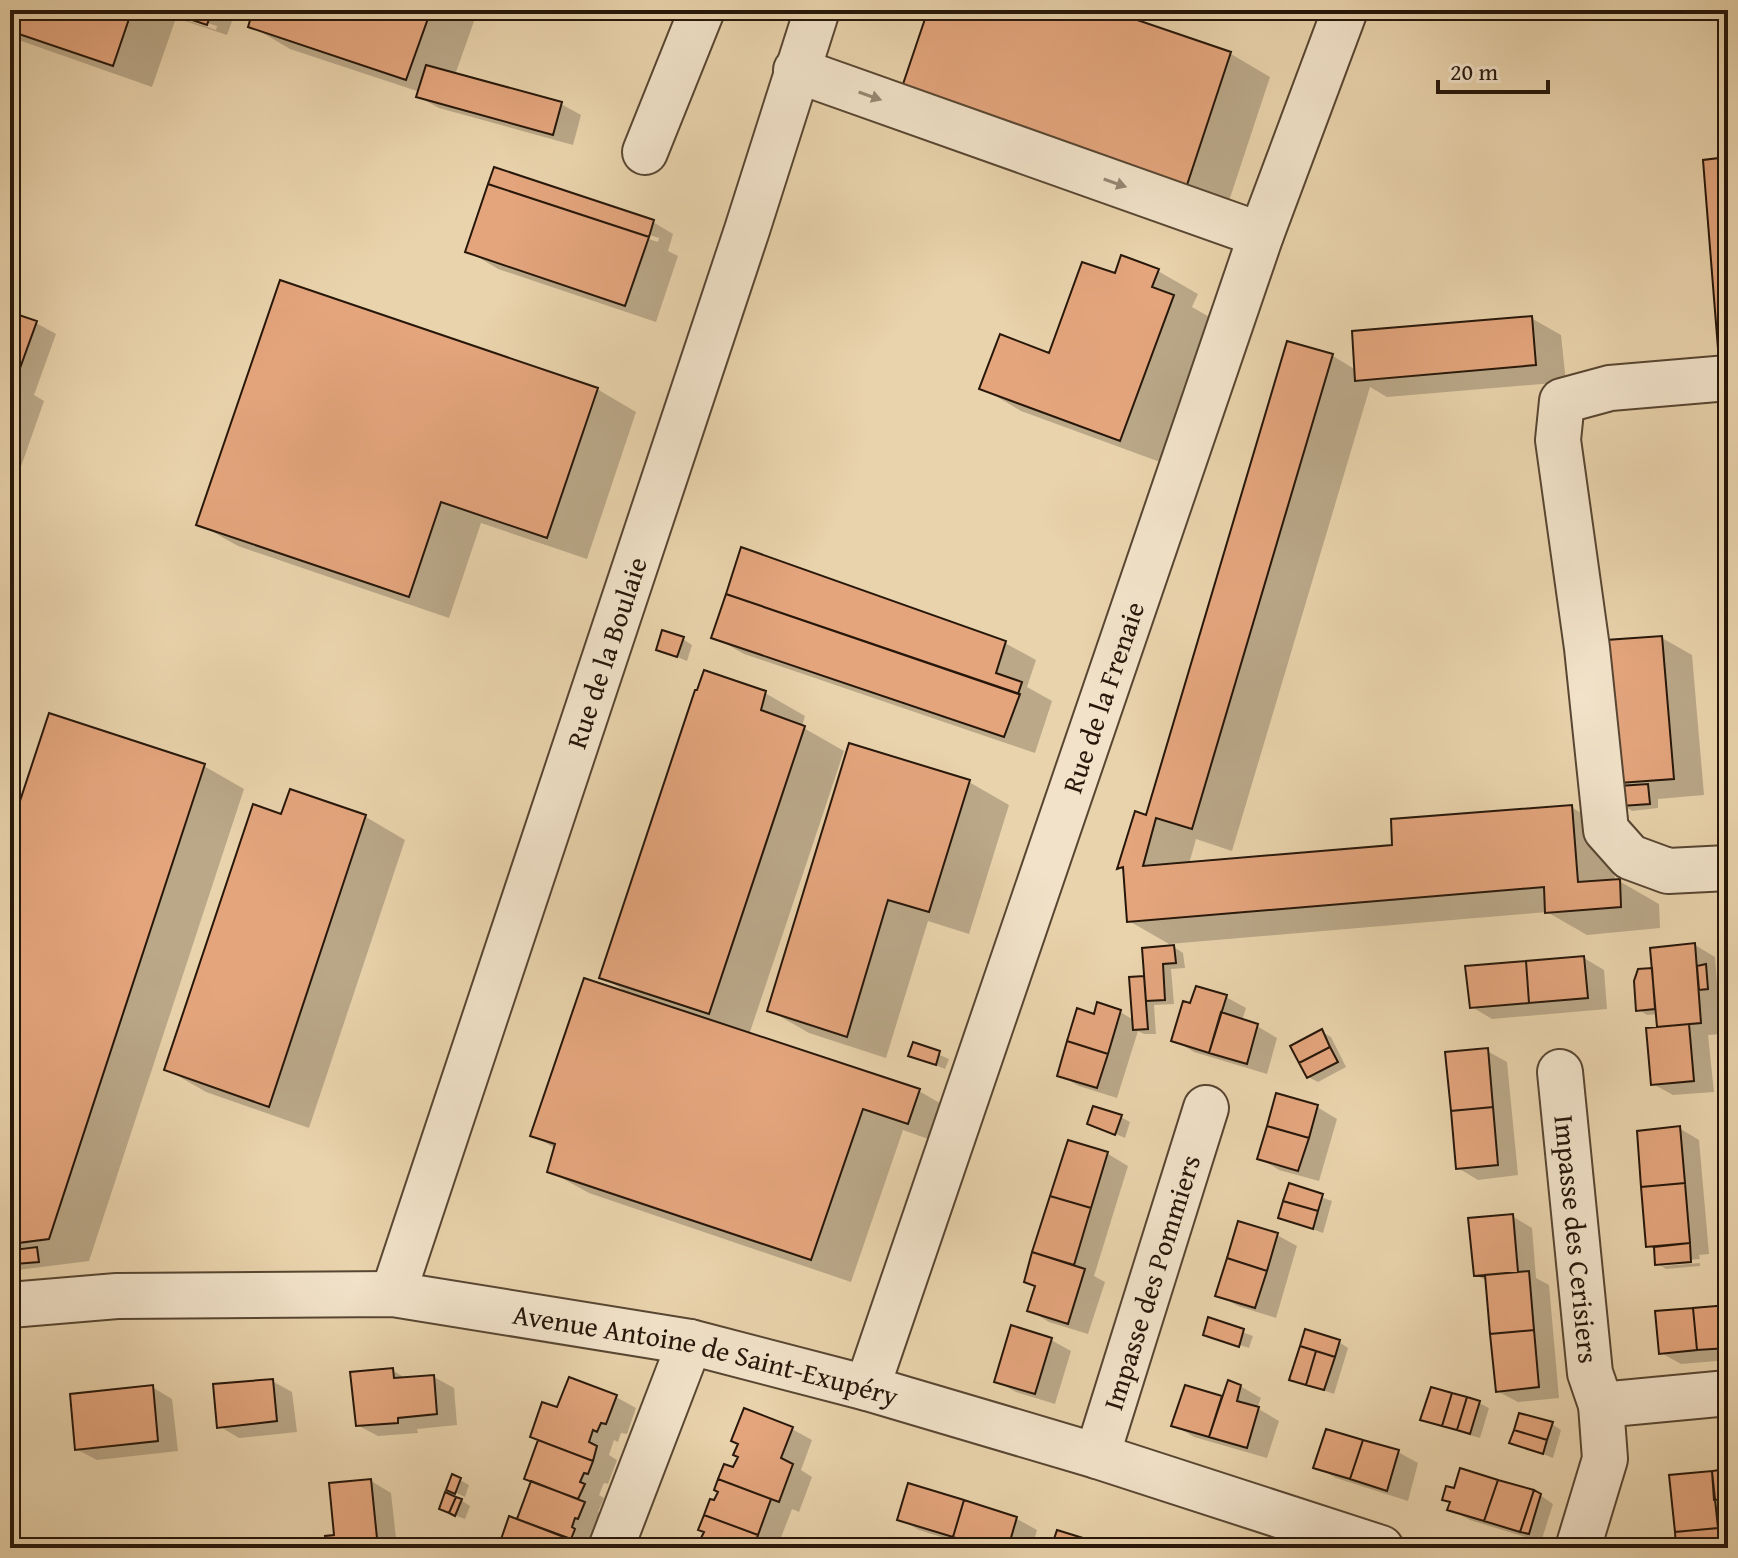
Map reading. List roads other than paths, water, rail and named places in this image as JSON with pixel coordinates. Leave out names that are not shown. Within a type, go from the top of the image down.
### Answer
[{"type":"street","points":[[645,152],[702,10]]},
{"type":"street","name":"Rue de la Boulaie","points":[[393,1294],[763,235],[796,70],[817,10]]},
{"type":"street","name":"Rue de la Frenaie","points":[[867,1388],[1261,235],[1345,10]]},
{"type":"street","points":[[796,70],[1261,235]]},
{"type":"street","points":[[1728,378],[1610,388],[1562,401],[1558,440],[1587,648],[1606,830],[1630,857],[1668,871],[1728,868]]},
{"type":"street","name":"Impasse des Cerisiers","points":[[1560,1072],[1590,1373],[1601,1405],[1605,1459],[1578,1548]]},
{"type":"street","name":"Impasse des Pommiers","points":[[1097,1456],[1206,1108]]},
{"type":"street","name":"Avenue Antoine de Saint-Exupéry","points":[[10,1305],[117,1296],[393,1294],[690,1342],[867,1388],[1097,1456],[1338,1542],[1381,1548]]},
{"type":"street","points":[[611,1548],[690,1342]]},
{"type":"street","points":[[1601,1405],[1728,1393]]}]
